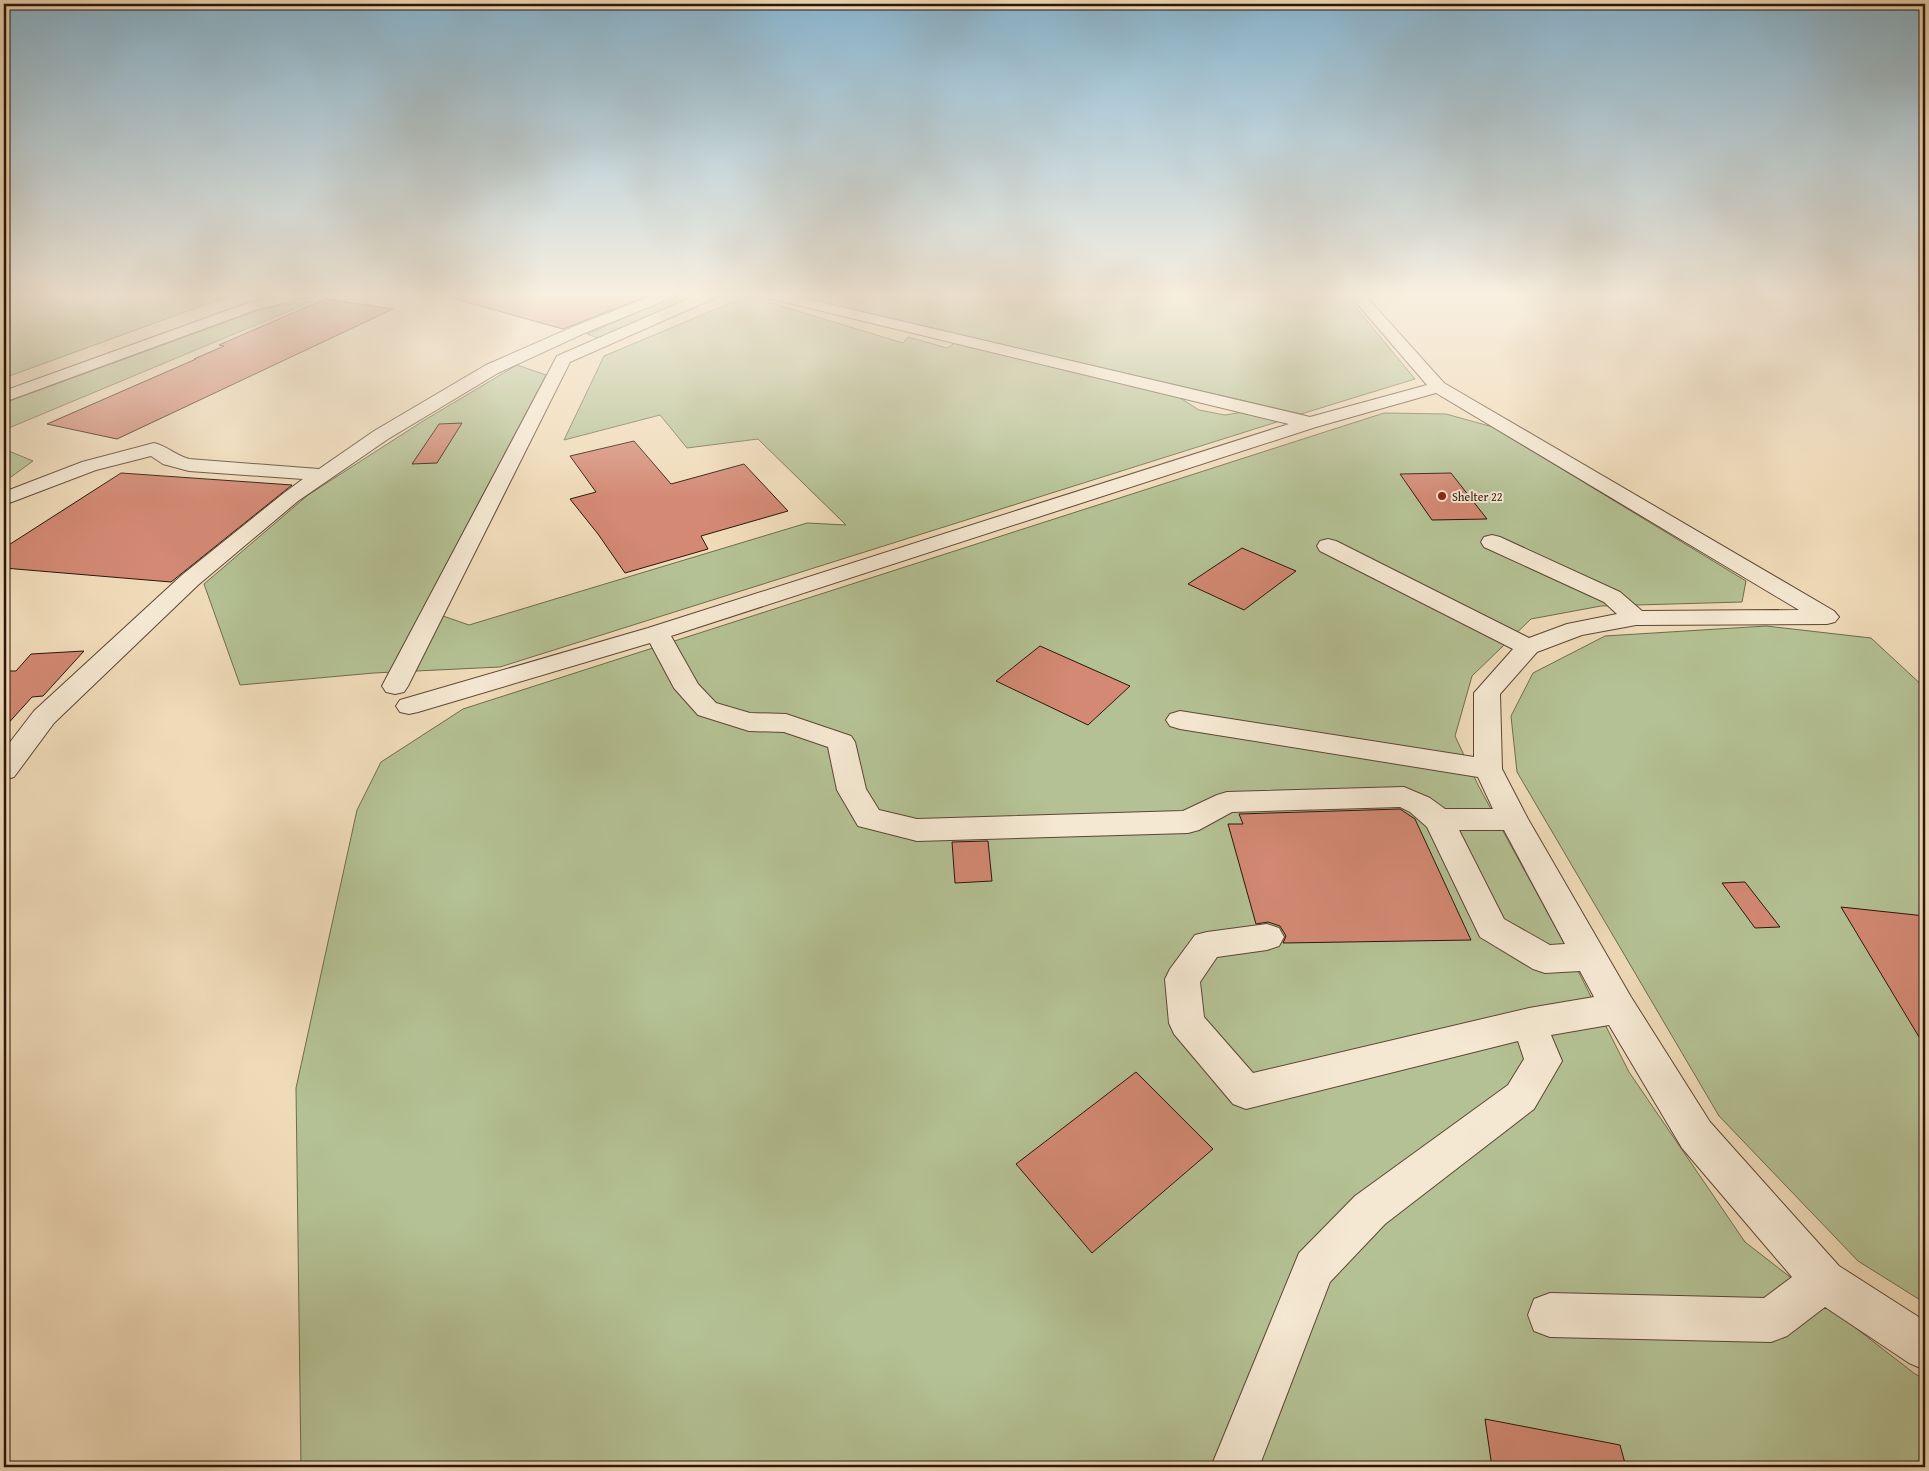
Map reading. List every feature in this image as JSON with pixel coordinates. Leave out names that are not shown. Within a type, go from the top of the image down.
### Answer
[{"type":"lane","points":[[4,397],[101,362]]},
{"type":"lane","points":[[4,770],[44,717],[190,580],[291,497],[381,435],[492,369],[508,362]]},
{"type":"lane","points":[[395,686],[562,362]]},
{"type":"lane","points":[[1052,362],[1310,423]]},
{"type":"lane","points":[[1416,362],[1438,387],[1827,617],[1636,618],[1576,629],[1528,647],[1487,693],[1488,769],[1618,1008],[1696,1135],[1824,1281],[1925,1347]]},
{"type":"lane","points":[[409,706],[657,633],[1310,423],[1438,387]]},
{"type":"lane","points":[[4,499],[88,466],[154,449],[170,460],[189,465],[323,475]]},
{"type":"lane","points":[[1492,542],[1612,597],[1636,618]]},
{"type":"lane","points":[[1328,546],[1528,647]]},
{"type":"lane","points":[[657,633],[687,688],[707,709],[749,722],[786,723],[841,742],[852,790],[869,818],[917,830],[1188,822],[1227,802],[1404,797],[1420,805],[1439,820],[1492,928],[1545,959],[1590,957]]},
{"type":"lane","points":[[1180,720],[1488,769]]},
{"type":"lane","points":[[1439,820],[1513,818]]},
{"type":"lane","points":[[1266,937],[1207,945],[1182,979],[1187,1023],[1246,1092],[1528,1023],[1618,1008]]},
{"type":"lane","points":[[1235,1467],[1314,1268],[1370,1210],[1521,1097],[1543,1061],[1528,1023]]},
{"type":"lane","points":[[1550,1315],[1771,1320],[1824,1281]]},
{"type":"green space","points":[[4,362],[49,362],[4,378]]},
{"type":"green space","points":[[117,362],[168,362],[4,430],[4,403]]},
{"type":"green space","points":[[601,362],[1035,362],[1174,394],[1199,410],[1225,415],[1249,411],[1280,421],[500,667],[374,673],[240,685],[204,584],[308,495],[423,421],[517,365],[546,375],[423,609],[469,625],[807,523],[846,525],[758,439],[687,448],[660,415],[564,440]]},
{"type":"green space","points":[[1076,362],[1401,362],[1415,379],[1301,414]]},
{"type":"green space","points":[[1384,413],[1446,414],[1493,427],[1746,581],[1742,602],[1601,606],[1531,619],[1472,676],[1455,736],[1478,785],[1565,945],[1629,1072],[1745,1242],[1915,1374],[1925,1379],[1925,1467],[301,1467],[296,1088],[357,810],[381,762],[463,709]]},
{"type":"green space","points":[[4,449],[33,461],[4,482]]},
{"type":"green space","points":[[1766,626],[1871,638],[1925,688],[1925,1303],[1858,1261],[1719,1116],[1517,772],[1511,716],[1533,673],[1605,636]]},
{"type":"building","points":[[190,362],[281,362],[117,439],[47,424]]},
{"type":"building","points":[[462,423],[437,463],[412,464],[439,424]]},
{"type":"building","points":[[634,441],[671,484],[744,464],[788,511],[701,536],[708,549],[625,573],[598,534],[570,499],[596,492],[570,456]]},
{"type":"building","points":[[121,473],[292,485],[171,582],[4,568],[4,548]]},
{"type":"building","name":"Shelter 22","points":[[1451,473],[1487,519],[1432,520],[1400,474]]},
{"type":"building","points":[[1242,548],[1296,571],[1244,610],[1188,584]]},
{"type":"building","points":[[1040,646],[1130,686],[1088,725],[996,681]]},
{"type":"building","points":[[84,651],[43,696],[32,697],[4,728],[4,671],[16,671],[31,654]]},
{"type":"building","points":[[1400,809],[1415,819],[1471,940],[1283,943],[1286,936],[1280,926],[1268,922],[1256,924],[1228,824],[1243,824],[1239,814]]},
{"type":"building","points":[[988,841],[992,881],[955,883],[952,842]]},
{"type":"building","points":[[1745,882],[1780,927],[1755,928],[1722,883]]},
{"type":"building","points":[[1841,907],[1925,916],[1925,1047]]},
{"type":"building","points":[[1136,1072],[1213,1149],[1092,1253],[1016,1164]]},
{"type":"building","points":[[1485,1419],[1620,1445],[1626,1467],[1492,1467]]},
{"type":"place","name":"Shelter 22","points":[[1442,496]]}]
